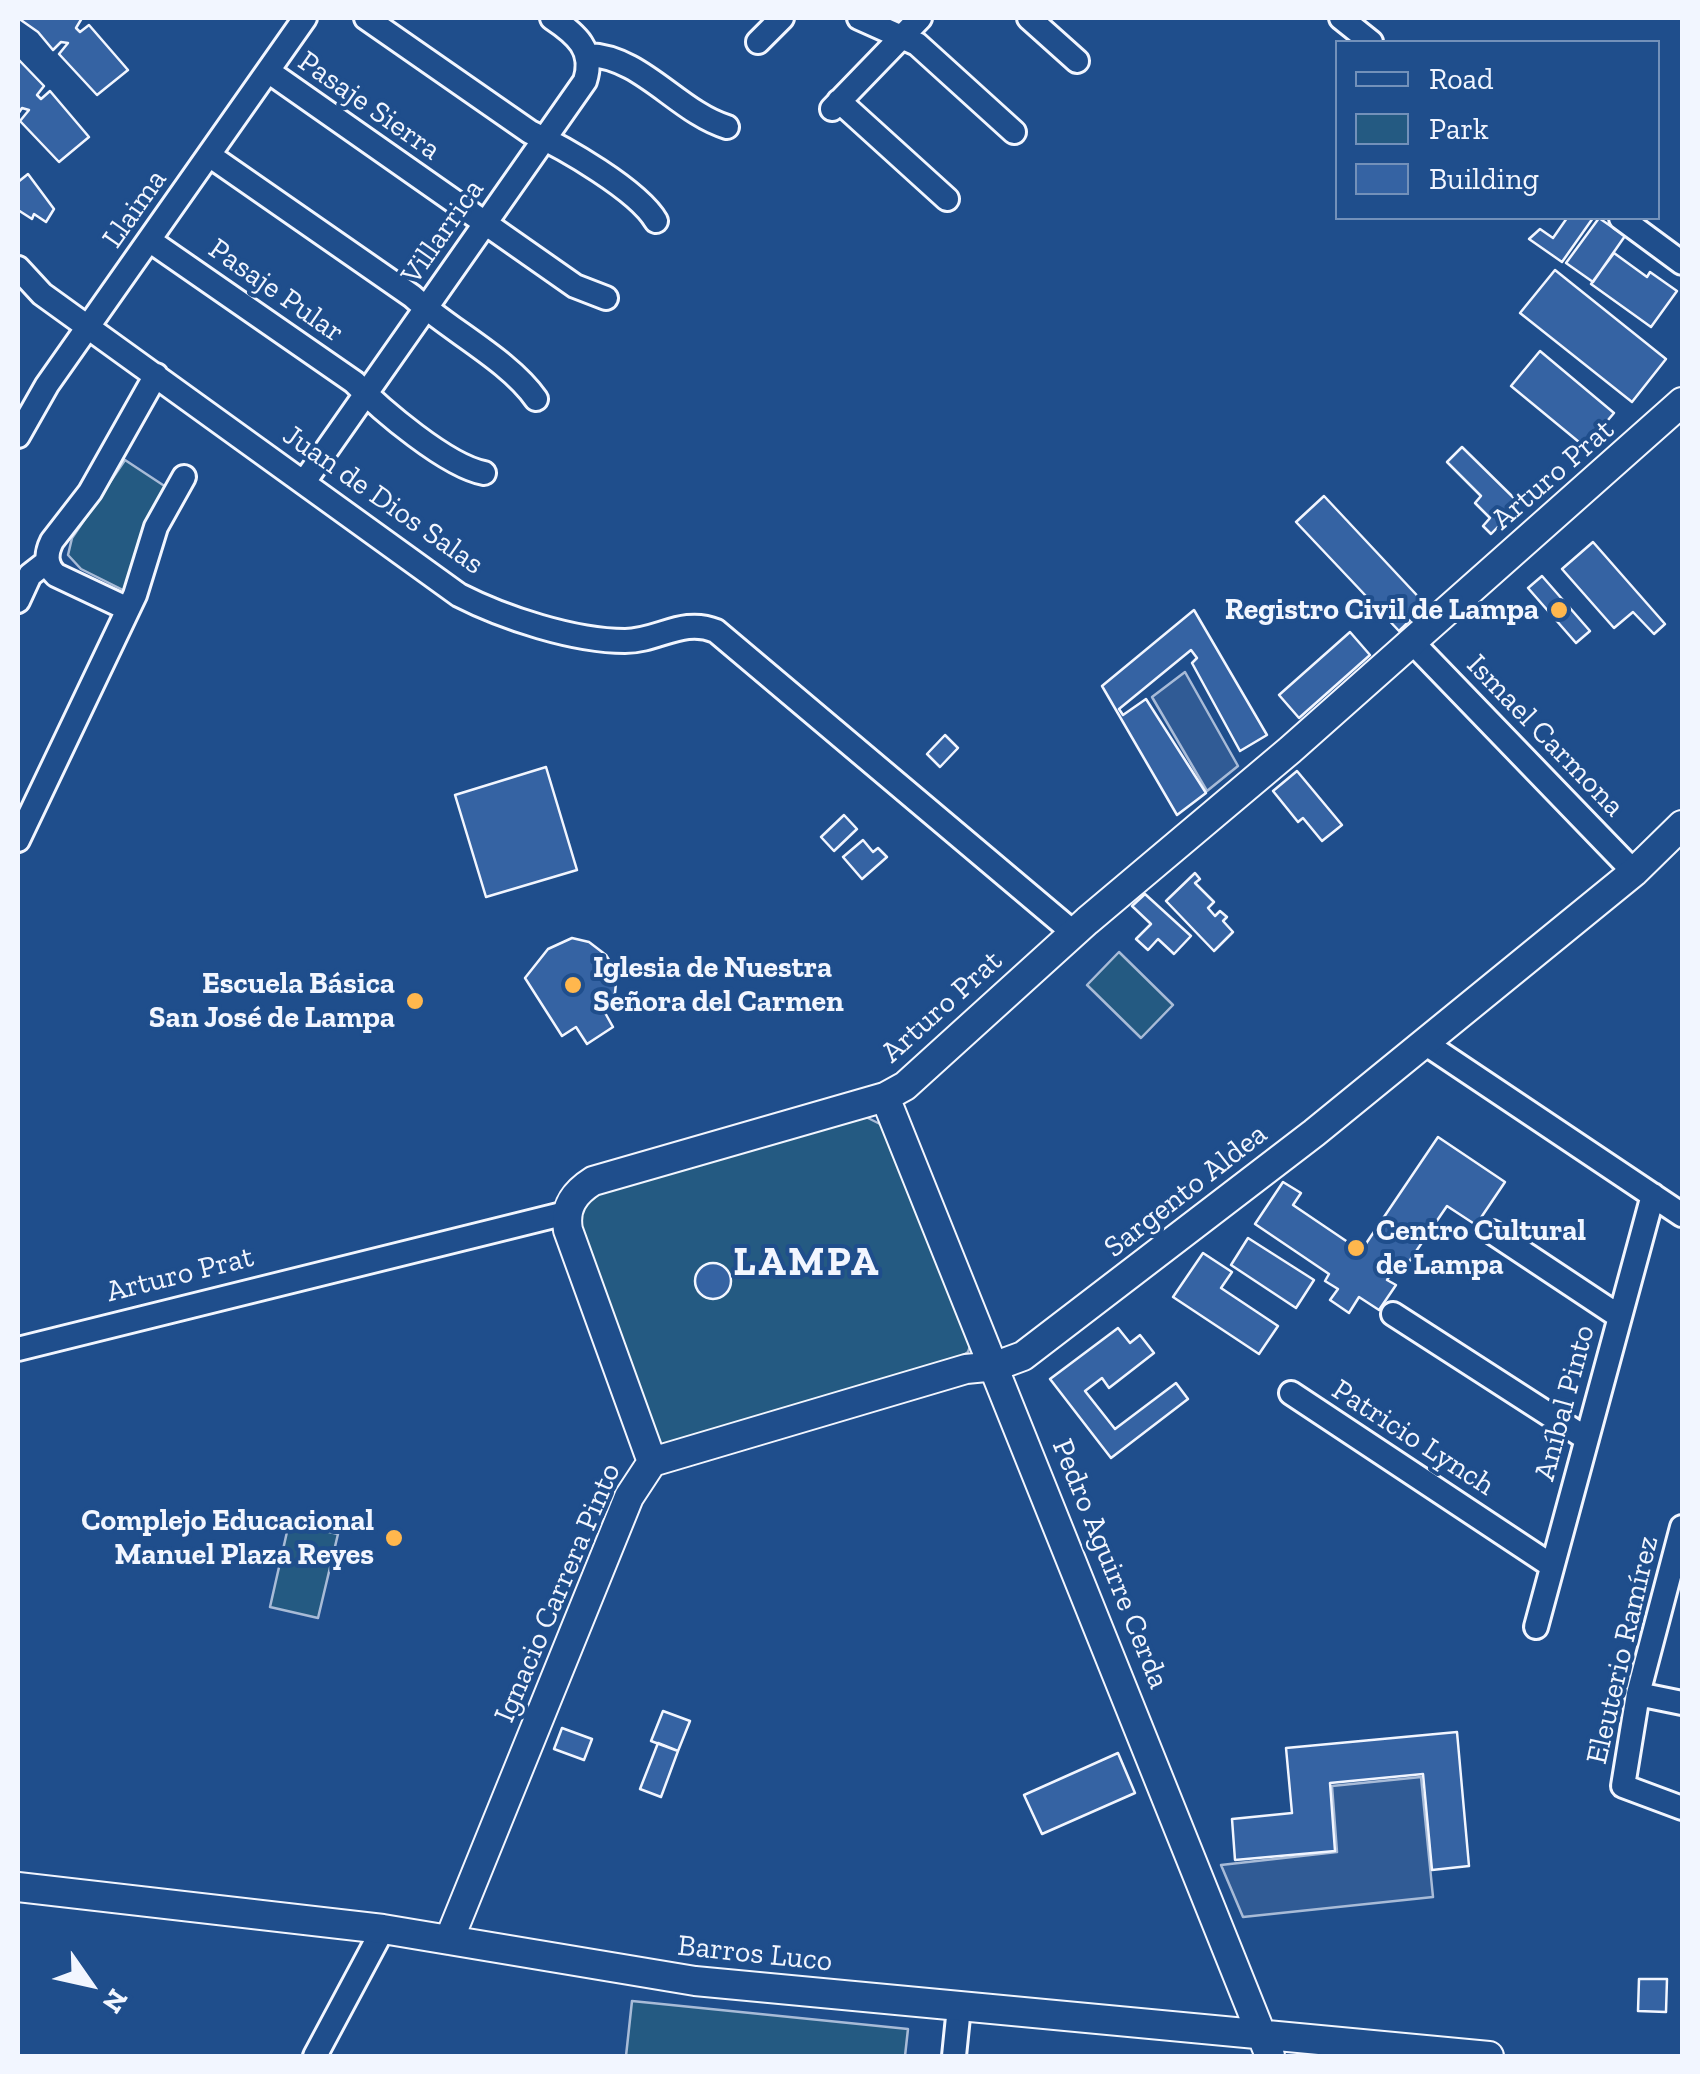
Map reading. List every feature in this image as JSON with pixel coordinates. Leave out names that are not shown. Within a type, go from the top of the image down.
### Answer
[{"type":"main road","name":"Arturo Prat","points":[[566,1213],[576,1194],[593,1181],[886,1097],[917,1077],[1074,933],[1680,409]]},
{"type":"main road","name":"Sargento Aldea","points":[[652,1462],[966,1368],[996,1366],[1032,1350],[1218,1209],[1424,1043],[1634,872],[1682,825]]},
{"type":"main road","name":"Pedro Aguirre Cerda","points":[[886,1097],[1267,2046]]},
{"type":"main road","name":"Ignacio Carrera Pinto","points":[[449,1940],[629,1497],[652,1462],[568,1230],[566,1213]]},
{"type":"main road","name":"Barros Luco","points":[[18,1888],[383,1928],[696,1981],[959,2007],[1267,2046],[1490,2056]]},
{"type":"street","name":"Llaima","points":[[18,436],[48,384],[306,18]]},
{"type":"street","points":[[366,18],[530,132],[560,146],[638,200],[656,221]]},
{"type":"street","points":[[552,18],[578,37],[588,56],[617,61],[707,120],[727,128]]},
{"type":"street","points":[[758,42],[782,18]]},
{"type":"street","points":[[859,18],[917,44],[1014,132]]},
{"type":"street","points":[[920,18],[836,105],[947,198]]},
{"type":"street","points":[[1030,18],[1077,61]]},
{"type":"street","points":[[1341,18],[1368,40]]},
{"type":"street","name":"Villarrica","points":[[304,482],[585,81],[588,56]]},
{"type":"street","name":"Pasaje Sierra","points":[[268,71],[582,291],[606,298]]},
{"type":"street","points":[[209,156],[412,296],[518,376],[536,398]]},
{"type":"street","points":[[1624,220],[1682,264]]},
{"type":"street","name":"Pasaje Pular","points":[[150,240],[354,382],[379,408],[458,463],[484,473]]},
{"type":"street","name":"Juan de Dios Salas","points":[[18,268],[42,294],[440,582],[498,613],[562,631],[626,641],[700,624],[716,631],[1074,933]]},
{"type":"street","points":[[18,600],[30,575],[48,561],[52,540],[90,492],[156,375]]},
{"type":"street","points":[[18,840],[128,609],[156,527],[184,476]]},
{"type":"street","points":[[48,561],[56,574],[128,609]]},
{"type":"street","name":"Ismael Carmona","points":[[1412,642],[1634,872]]},
{"type":"street","points":[[1424,1043],[1682,1215]]},
{"type":"street","name":"Aníbal Pinto","points":[[1536,1627],[1652,1195]]},
{"type":"street","name":"Arturo Prat","points":[[18,1349],[566,1213]]},
{"type":"street","points":[[1492,1232],[1620,1317]]},
{"type":"street","points":[[1393,1314],[1587,1439]]},
{"type":"street","name":"Patricio Lynch","points":[[1291,1393],[1552,1566]]},
{"type":"street","name":"Eleuterio Ramírez","points":[[1682,1527],[1638,1694],[1623,1786],[1682,1808]]},
{"type":"street","points":[[1638,1694],[1682,1703]]},
{"type":"street","points":[[315,2056],[383,1928]]},
{"type":"street","points":[[954,2056],[959,2007]]},
{"type":"green space","points":[[125,460],[166,487],[139,540],[135,568],[125,591],[81,569],[68,555],[72,538]]},
{"type":"green space","points":[[1119,952],[1173,1005],[1141,1038],[1087,985]]},
{"type":"green space","points":[[866,1117],[882,1125],[972,1341],[968,1352],[951,1363],[668,1448],[652,1443],[577,1226],[579,1208],[590,1195]]},
{"type":"green space","points":[[289,1523],[338,1534],[318,1618],[270,1607]]},
{"type":"green space","points":[[632,2001],[908,2029],[905,2056],[626,2056]]},
{"type":"shaded area","points":[[1185,672],[1238,766],[1207,791],[1152,697]]},
{"type":"shaded area","points":[[1421,1777],[1433,1897],[1243,1917],[1221,1865],[1337,1852],[1332,1786]]},
{"type":"building","points":[[18,18],[82,18],[76,28],[80,32],[89,25],[128,70],[97,95],[59,54],[68,43],[61,42],[53,50],[38,32]]},
{"type":"building","points":[[18,59],[44,86],[37,95],[41,99],[50,91],[89,137],[59,162],[20,121],[29,110],[22,108],[18,114]]},
{"type":"building","points":[[28,174],[54,209],[46,222],[18,210],[18,182]]},
{"type":"building","points":[[1566,220],[1592,220],[1562,262],[1529,239],[1540,229],[1553,238]]},
{"type":"building","points":[[1598,220],[1625,236],[1593,282],[1566,263]]},
{"type":"building","points":[[1614,253],[1647,277],[1650,272],[1677,291],[1651,327],[1591,284]]},
{"type":"building","points":[[1555,270],[1666,359],[1632,402],[1520,313]]},
{"type":"building","points":[[1540,351],[1614,413],[1585,447],[1511,386]]},
{"type":"building","points":[[1462,447],[1520,504],[1491,534],[1483,526],[1490,518],[1475,503],[1481,496],[1447,462]]},
{"type":"building","points":[[1324,496],[1426,605],[1399,631],[1296,522]]},
{"type":"building","points":[[1593,542],[1665,624],[1654,634],[1633,612],[1614,628],[1562,569]]},
{"type":"building","name":"Registro Civil de Lampa","points":[[1542,576],[1590,631],[1576,643],[1528,588]]},
{"type":"building","points":[[1194,610],[1267,735],[1240,751],[1192,663],[1197,658],[1191,650],[1119,709],[1123,715],[1146,699],[1206,793],[1177,815],[1102,686]]},
{"type":"building","points":[[1350,632],[1370,655],[1299,718],[1279,695]]},
{"type":"building","points":[[945,735],[958,748],[940,767],[927,754]]},
{"type":"building","points":[[546,767],[577,870],[486,897],[455,795]]},
{"type":"building","points":[[1297,771],[1342,825],[1322,841],[1303,818],[1298,822],[1273,791]]},
{"type":"building","points":[[844,815],[857,829],[834,851],[821,837]]},
{"type":"building","points":[[863,840],[873,852],[878,848],[887,857],[862,879],[843,857]]},
{"type":"building","points":[[1195,873],[1200,879],[1195,883],[1214,902],[1208,908],[1215,916],[1220,911],[1227,917],[1223,921],[1233,932],[1214,951],[1166,901]]},
{"type":"building","points":[[1145,894],[1191,936],[1174,954],[1158,939],[1148,950],[1136,939],[1151,924],[1132,906]]},
{"type":"building","name":"Iglesia de Nuestra Señora del Carmen","points":[[572,938],[589,942],[606,955],[617,973],[615,993],[604,1011],[613,1027],[587,1044],[576,1027],[562,1036],[525,978],[548,949]]},
{"type":"building","points":[[1438,1137],[1505,1182],[1476,1225],[1447,1206],[1406,1266],[1399,1262],[1387,1280],[1396,1285],[1379,1310],[1359,1297],[1349,1313],[1330,1300],[1338,1289],[1325,1281],[1329,1274],[1255,1224],[1283,1182],[1301,1193],[1293,1205],[1361,1251]]},
{"type":"building","points":[[1248,1238],[1314,1280],[1296,1308],[1231,1265]]},
{"type":"building","points":[[1203,1253],[1232,1272],[1221,1288],[1278,1326],[1259,1354],[1173,1297]]},
{"type":"building","points":[[713,1263],[726,1268],[731,1281],[726,1294],[713,1299],[700,1294],[695,1281],[700,1268]]},
{"type":"building","points":[[1118,1328],[1130,1343],[1140,1335],[1154,1353],[1109,1388],[1102,1378],[1085,1391],[1115,1429],[1176,1383],[1188,1399],[1111,1458],[1050,1379]]},
{"type":"building","points":[[663,1711],[690,1721],[678,1751],[651,1741]]},
{"type":"building","points":[[562,1728],[592,1739],[584,1760],[554,1749]]},
{"type":"building","points":[[1457,1732],[1469,1866],[1432,1870],[1423,1774],[1330,1783],[1335,1851],[1235,1860],[1232,1819],[1292,1813],[1286,1748]]},
{"type":"building","points":[[658,1743],[678,1751],[661,1797],[640,1789]]},
{"type":"building","points":[[1118,1753],[1135,1793],[1042,1834],[1024,1795]]},
{"type":"building","points":[[1639,1979],[1667,1979],[1666,2012],[1638,2011]]},
{"type":"place","name":"Registro Civil de Lampa","points":[[1559,610]]},
{"type":"place","name":"Iglesia de Nuestra Señora del Carmen","points":[[573,985]]},
{"type":"place","name":"Escuela Básica San José de Lampa","points":[[415,1001]]},
{"type":"place","name":"Centro Cultural de Lampa","points":[[1356,1248]]},
{"type":"place","name":"Complejo Educacional Manuel Plaza Reyes","points":[[394,1538]]},
{"type":"district","name":"LAMPA","points":[[807,1264]]}]
